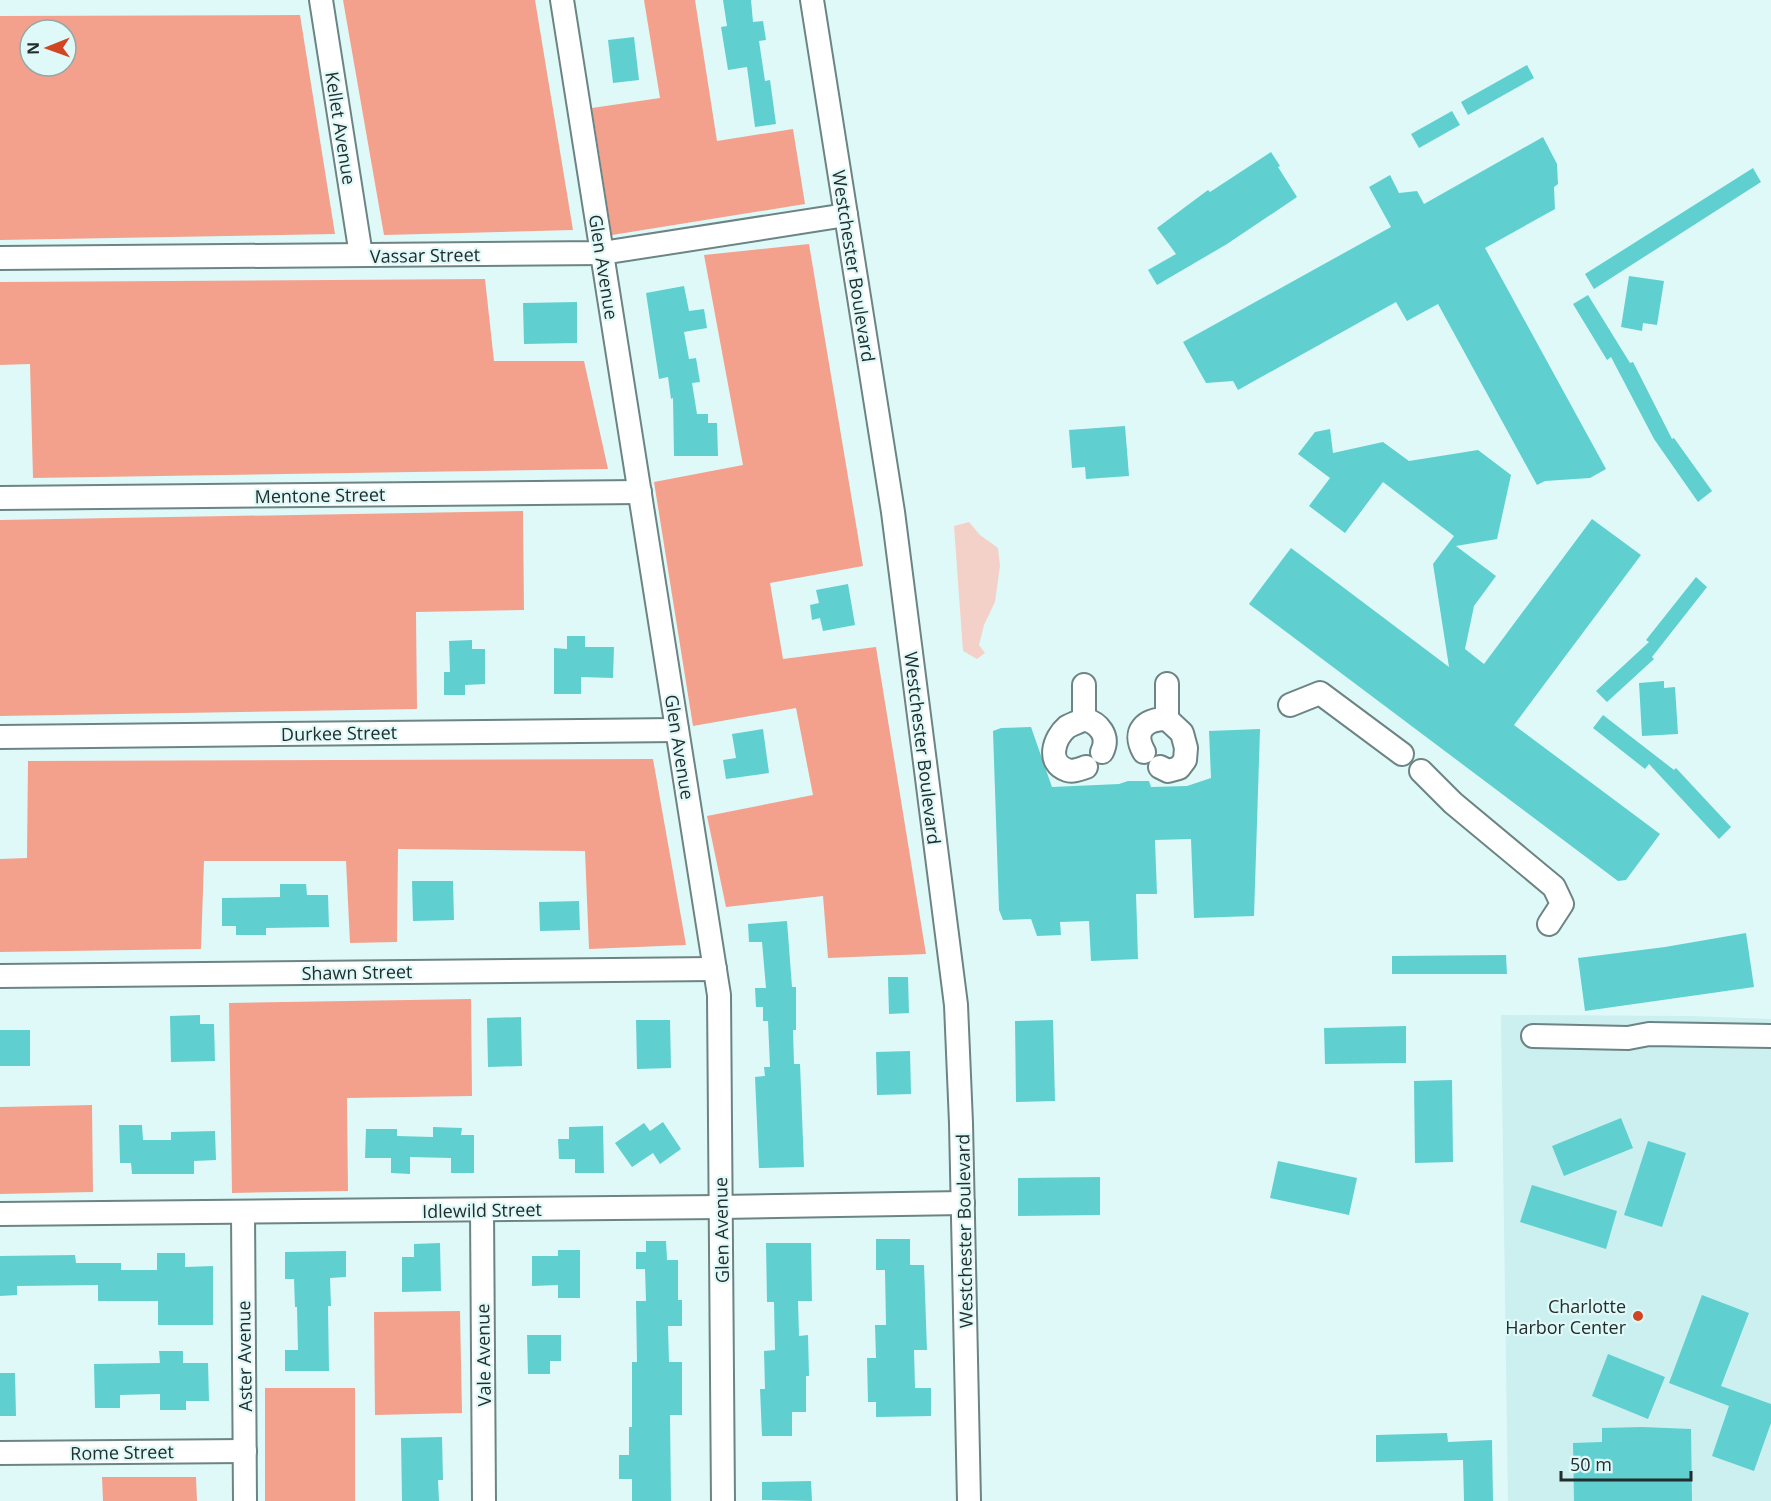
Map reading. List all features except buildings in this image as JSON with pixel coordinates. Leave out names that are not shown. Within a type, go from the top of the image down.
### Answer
[{"type":"street","name":"Kellet Avenue","points":[[321,0],[361,255]]},
{"type":"street","name":"Glen Avenue","points":[[562,0],[719,995],[723,1501]]},
{"type":"street","name":"Westchester Boulevard","points":[[812,0],[893,512],[956,1005],[963,1203],[969,1501]]},
{"type":"street","name":"Vassar Street","points":[[0,258],[602,253],[846,215]]},
{"type":"street","name":"Mentone Street","points":[[0,498],[640,492]]},
{"type":"street","points":[[1167,684],[1167,719],[1182,733],[1186,748],[1185,760],[1179,768],[1168,771],[1152,760],[1139,742],[1139,732],[1147,723],[1156,719],[1167,719]]},
{"type":"street","points":[[1084,685],[1084,719]]},
{"type":"street","points":[[1290,705],[1320,693],[1402,754]]},
{"type":"street","points":[[1086,767],[1066,770],[1056,761],[1053,749],[1055,741],[1067,727],[1084,719],[1094,722],[1103,730],[1105,746],[1102,752]]},
{"type":"street","name":"Durkee Street","points":[[0,737],[677,730]]},
{"type":"street","points":[[1421,771],[1453,803],[1554,887],[1562,904],[1549,924]]},
{"type":"street","name":"Shawn Street","points":[[0,976],[715,969]]},
{"type":"street","points":[[1533,1036],[1628,1038],[1649,1034],[1771,1036]]},
{"type":"street","name":"Idlewild Street","points":[[0,1214],[963,1203]]},
{"type":"street","name":"Vale Avenue","points":[[482,1210],[484,1501]]},
{"type":"street","name":"Aster Avenue","points":[[243,1212],[245,1501]]},
{"type":"street","name":"Rome Street","points":[[0,1454],[245,1451]]},
{"type":"shaded area","points":[[343,0],[535,0],[573,230],[384,235]]},
{"type":"shaded area","points":[[644,0],[695,0],[717,141],[793,129],[805,204],[612,235],[592,108],[660,98]]},
{"type":"shaded area","points":[[300,15],[335,234],[0,240],[0,16]]},
{"type":"shaded area","points":[[809,244],[863,566],[770,583],[783,659],[876,647],[926,954],[828,958],[823,896],[726,907],[707,816],[813,795],[796,708],[693,726],[654,482],[743,465],[704,255]]},
{"type":"shaded area","points":[[485,279],[494,361],[584,361],[608,469],[33,478],[30,364],[0,365],[0,282]]},
{"type":"shaded area","points":[[523,511],[524,610],[416,612],[417,709],[0,716],[0,520]]},
{"type":"shaded area","points":[[969,522],[980,535],[998,548],[1000,566],[995,602],[984,625],[979,645],[985,653],[977,659],[963,651],[954,526]]},
{"type":"shaded area","points":[[653,759],[686,945],[589,949],[585,851],[398,849],[397,942],[350,943],[346,861],[204,861],[201,949],[0,952],[0,859],[27,858],[28,761]]},
{"type":"shaded area","points":[[471,999],[472,1096],[347,1098],[348,1191],[232,1193],[229,1003]]},
{"type":"shaded area","name":"Charlotte Harbor Center","points":[[1501,1015],[1771,1019],[1771,1501],[1508,1501]]},
{"type":"shaded area","points":[[92,1105],[93,1192],[0,1194],[0,1107]]},
{"type":"shaded area","points":[[460,1311],[462,1413],[375,1415],[374,1312]]},
{"type":"shaded area","points":[[265,1388],[355,1388],[355,1501],[265,1501]]},
{"type":"shaded area","points":[[102,1477],[196,1477],[197,1501],[103,1501]]},
{"type":"place","name":"Charlotte Harbor Center","points":[[1638,1316]]}]
